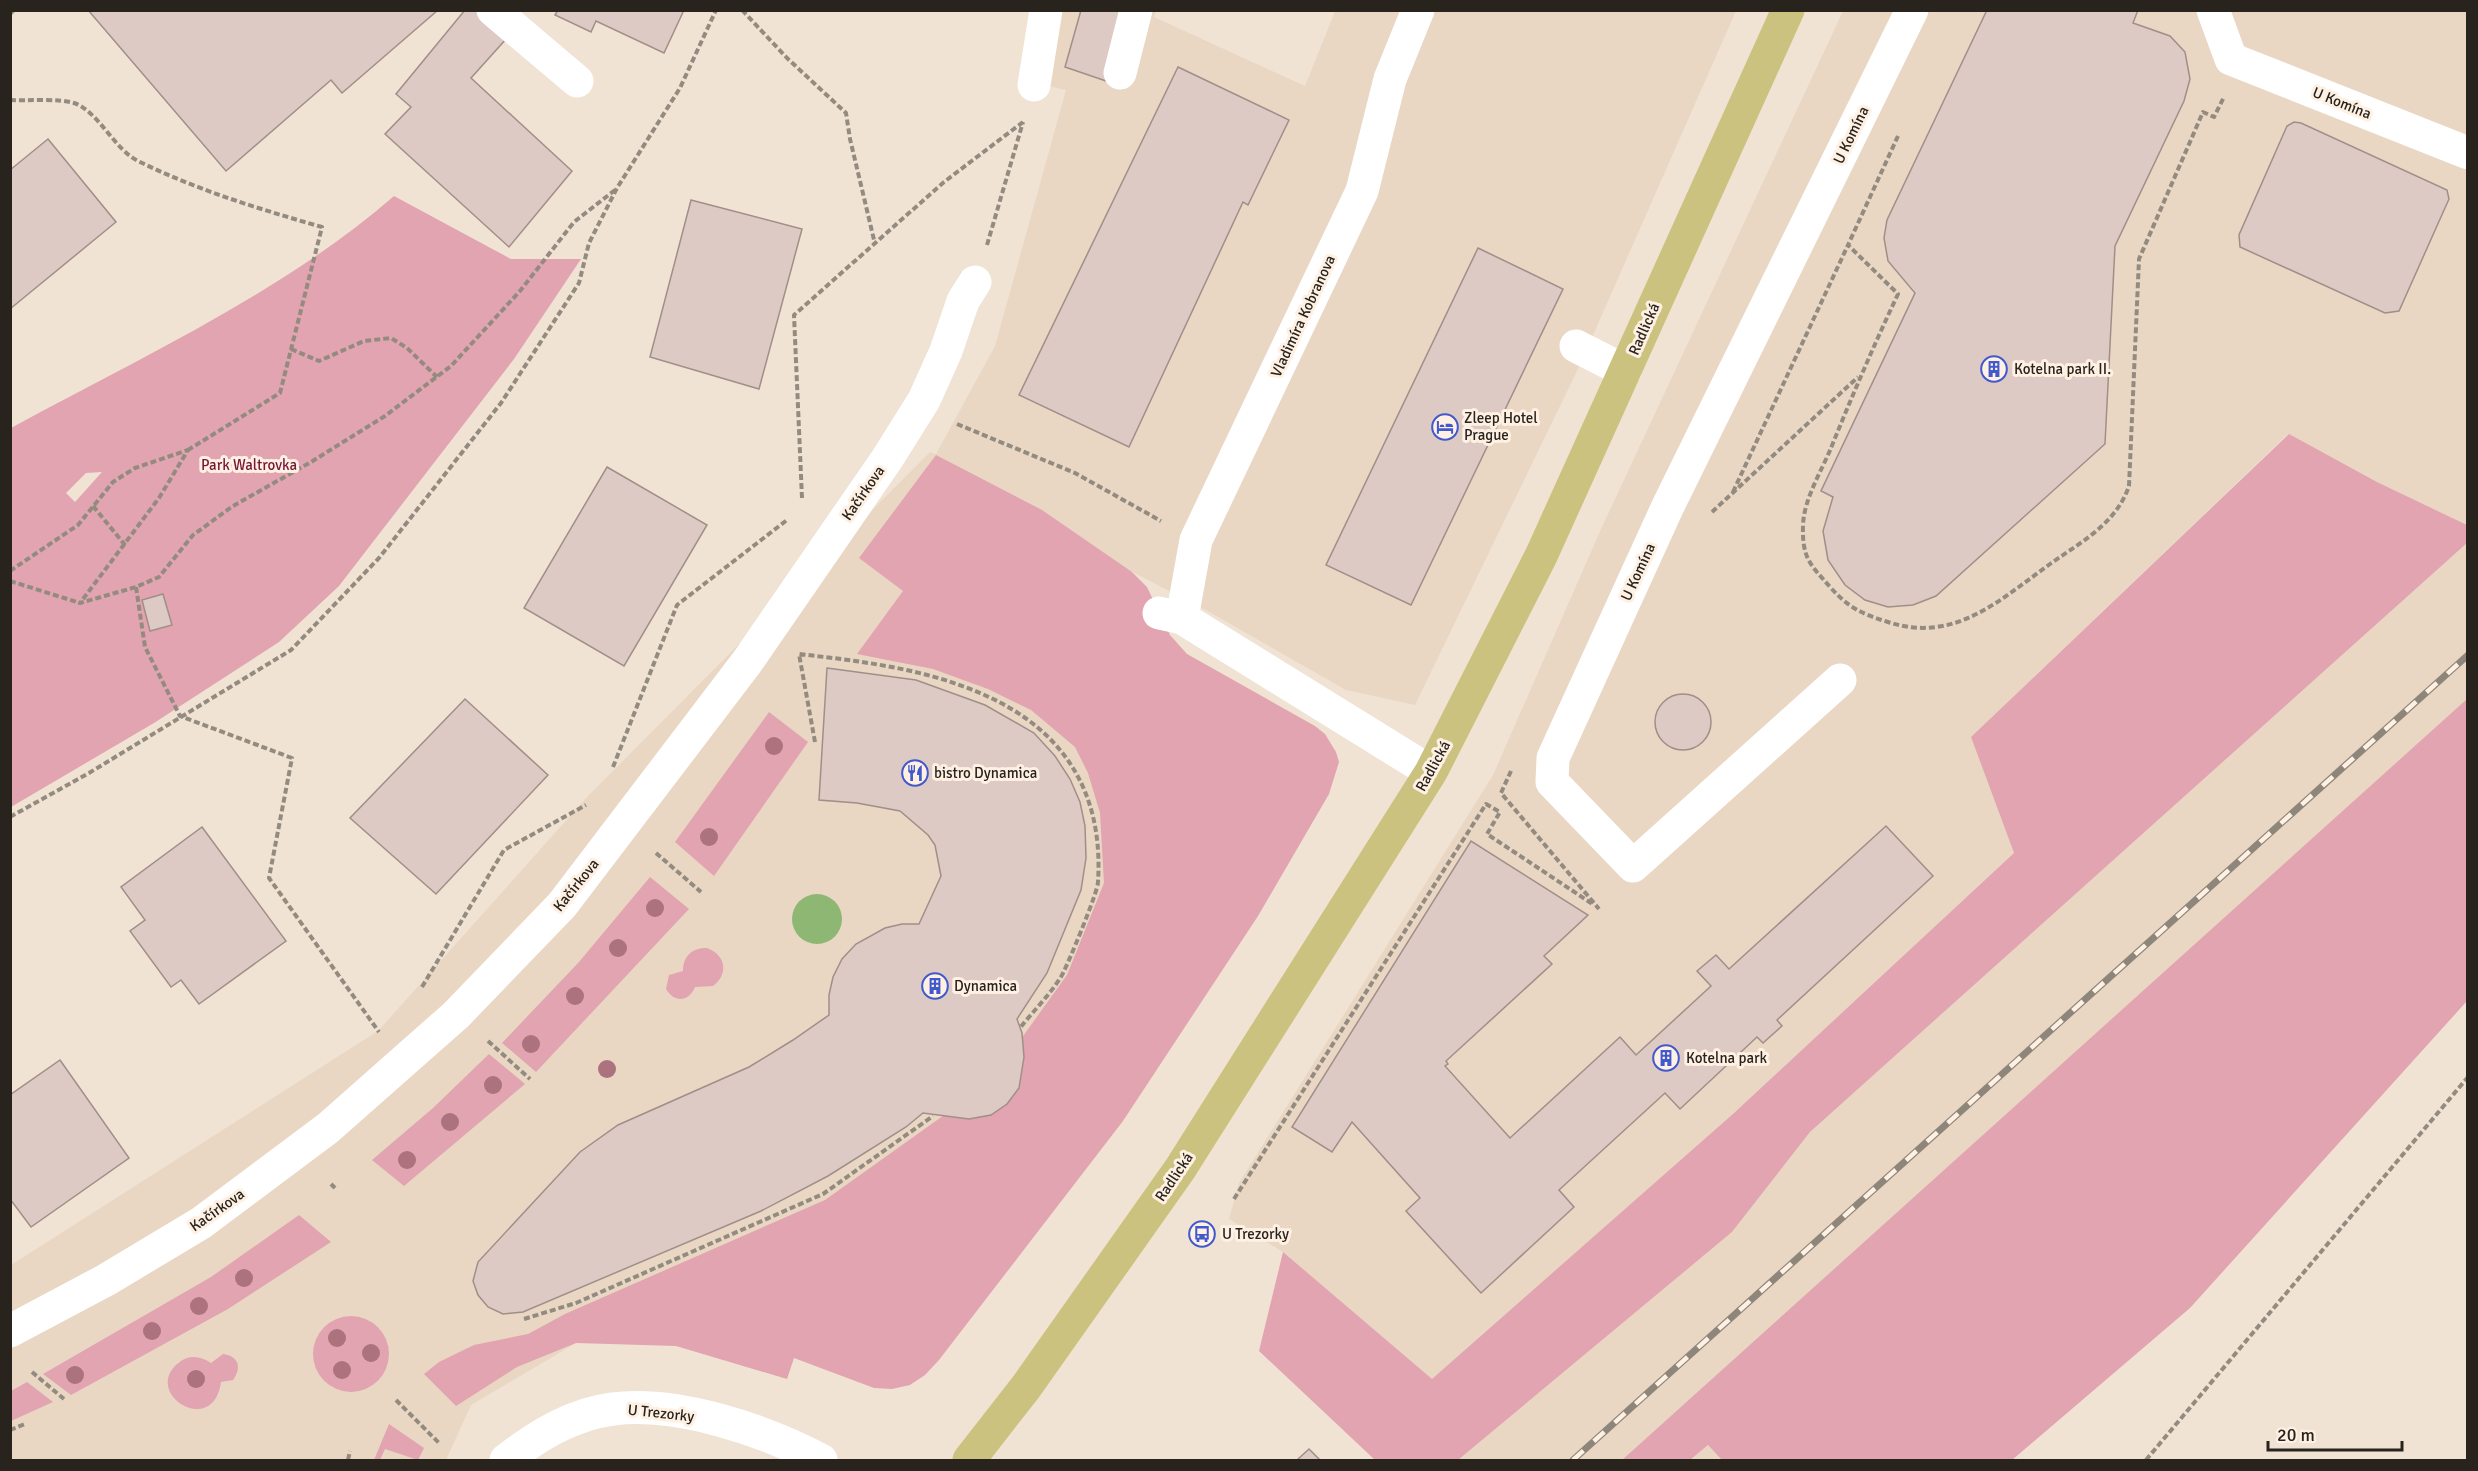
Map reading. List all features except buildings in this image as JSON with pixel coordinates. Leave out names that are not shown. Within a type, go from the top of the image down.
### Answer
[{"type":"main road","name":"Radlická","points":[[969,1461],[1026,1387],[1180,1169],[1431,772],[1541,556],[1788,10]]},
{"type":"street","points":[[493,10],[578,81]]},
{"type":"street","points":[[1034,85],[1046,10]]},
{"type":"street","points":[[1120,73],[1136,10]]},
{"type":"street","name":"Vladimíra Kobranova","points":[[1418,10],[1390,79],[1362,191],[1196,540],[1170,615],[1431,772]]},
{"type":"street","name":"U Komína","points":[[1840,680],[1633,866],[1552,782],[1553,758],[1668,506],[1912,10]]},
{"type":"street","points":[[2213,10],[2232,59],[2240,63]]},
{"type":"street","name":"U Komína","points":[[2240,63],[2468,153]]},
{"type":"street","name":"Kačírkova","points":[[10,1331],[106,1280],[201,1223],[328,1128],[456,1016],[562,904],[747,662],[887,459],[924,400],[946,351],[963,301],[975,282]]},
{"type":"street","points":[[1576,346],[1625,371]]},
{"type":"street","name":"U Trezorky","points":[[506,1461],[534,1439],[563,1424],[612,1409],[633,1408],[671,1411],[714,1419],[797,1449],[820,1461]]},
{"type":"path","points":[[10,14],[14,10]]},
{"type":"path","points":[[10,817],[89,773],[291,650],[379,558],[501,403],[579,282],[589,243],[617,188],[680,88],[716,10]]},
{"type":"path","points":[[742,10],[787,58],[846,113],[859,184],[875,244]]},
{"type":"path","points":[[1848,245],[1898,294],[1861,374],[1812,492],[1803,523],[1806,559],[1848,606],[1872,617],[1923,630],[1957,623],[1990,607],[2104,525],[2117,511],[2129,486],[2139,259],[2203,112],[2214,117],[2240,63]]},
{"type":"path","points":[[975,282],[1034,85]]},
{"type":"path","points":[[10,100],[74,103],[86,111],[120,148],[135,159],[183,183],[322,227],[280,393],[188,450],[135,468],[113,482],[78,525],[10,571]]},
{"type":"path","points":[[802,498],[794,315],[944,182],[1023,121]]},
{"type":"path","points":[[1732,494],[1902,127]]},
{"type":"path","points":[[10,581],[80,603],[136,587],[159,577],[193,535],[233,506],[312,462],[385,416],[451,366],[520,291],[574,222],[617,188]]},
{"type":"path","points":[[291,349],[319,361],[364,341],[391,338],[407,348],[437,376]]},
{"type":"path","points":[[1706,517],[1861,374]]},
{"type":"path","points":[[954,423],[1075,473],[1196,540]]},
{"type":"path","points":[[80,603],[159,498],[188,450]]},
{"type":"path","points":[[93,507],[125,545]]},
{"type":"path","points":[[613,766],[677,605],[787,520]]},
{"type":"path","points":[[136,587],[146,647],[180,716],[292,758],[269,878],[378,1031]]},
{"type":"path","points":[[815,742],[799,654],[876,663],[924,674],[970,689],[1027,718],[1048,734],[1063,752],[1081,781],[1094,814],[1098,884],[1062,975],[1020,1028]]},
{"type":"path","points":[[422,987],[504,850],[587,804]]},
{"type":"path","points":[[1234,1199],[1486,804],[1500,812],[1487,834],[1599,909]]},
{"type":"path","points":[[657,853],[701,892]]},
{"type":"path","points":[[488,1041],[531,1079]]},
{"type":"path","points":[[2146,1461],[2468,1077]]},
{"type":"path","points":[[524,1319],[576,1303],[824,1194],[933,1116]]},
{"type":"path","points":[[331,1184],[335,1188]]},
{"type":"path","points":[[32,1372],[64,1398]]},
{"type":"path","points":[[396,1400],[440,1444]]},
{"type":"path","points":[[10,1430],[25,1424]]},
{"type":"path","points":[[348,1461],[350,1451]]},
{"type":"shaded area","points":[[1032,11],[1156,11],[1154,17],[1305,86],[1335,11],[1736,11],[1579,367],[1415,705],[1346,690],[1211,613],[1127,569],[1150,777],[1018,1098],[593,1333],[471,1405],[446,1460],[11,1460],[11,1265],[378,1031],[588,796],[930,452],[936,454],[995,346],[1066,90],[1020,80]]},
{"type":"shaded area","points":[[1843,11],[2467,11],[2467,525],[2377,482],[2288,434],[1971,737],[2014,853],[1734,1113],[1432,1380],[1283,1252],[1229,1219],[1239,1183],[1493,775],[1601,529]]},
{"type":"shaded area","points":[[2467,543],[2467,699],[2455,711],[1622,1460],[1458,1460],[1732,1232],[1810,1132]]},
{"type":"shaded area","points":[[812,894],[822,894],[835,901],[842,914],[842,924],[835,937],[822,944],[812,944],[803,940],[796,933],[792,924],[792,914],[796,905],[803,898]]},
{"type":"shaded area","points":[[1708,1445],[1722,1460],[1690,1460]]},
{"type":"green space","name":"Park Waltrovka","points":[[394,196],[511,259],[581,259],[514,359],[339,586],[279,642],[154,723],[11,807],[11,428],[209,322],[306,263]],"holes":[[[102,472],[75,502],[66,493],[86,473]]]},
{"type":"green space","points":[[2289,434],[2377,482],[2467,525],[2467,543],[1810,1132],[1732,1232],[1458,1460],[1375,1460],[1259,1351],[1283,1252],[1432,1379],[1734,1113],[2014,853],[1971,737]]},
{"type":"green space","points":[[936,455],[1042,510],[1132,572],[1147,587],[1170,635],[1187,654],[1315,726],[1325,734],[1339,762],[1329,794],[1258,916],[1123,1121],[939,1360],[925,1375],[910,1385],[892,1389],[874,1388],[794,1358],[787,1379],[676,1346],[576,1343],[517,1367],[456,1406],[424,1374],[439,1362],[474,1345],[528,1334],[565,1314],[825,1200],[968,1098],[1008,1057],[1067,975],[1104,883],[1100,813],[1088,773],[1075,747],[1031,710],[988,689],[933,669],[857,654],[903,591],[859,558]]},
{"type":"green space","points":[[2467,699],[2467,1001],[2190,1308],[2012,1460],[1722,1460],[1708,1445],[1690,1460],[1622,1460]]},
{"type":"green space","points":[[769,712],[808,742],[714,876],[675,842]]},
{"type":"green space","points":[[650,877],[689,909],[536,1072],[502,1043],[579,962]]},
{"type":"green space","points":[[707,948],[718,955],[723,965],[718,981],[713,986],[695,987],[685,998],[673,997],[669,994],[666,989],[669,975],[683,971],[687,957],[693,951]]},
{"type":"green space","points":[[489,1054],[525,1084],[404,1186],[372,1160],[433,1108]]},
{"type":"green space","points":[[299,1215],[331,1242],[228,1309],[71,1395],[43,1374],[211,1277]]},
{"type":"green space","points":[[351,1316],[366,1319],[378,1327],[386,1339],[389,1354],[386,1369],[378,1381],[366,1389],[351,1392],[336,1389],[324,1381],[316,1369],[313,1354],[316,1339],[324,1327],[336,1319]]},
{"type":"green space","points":[[223,1354],[233,1357],[238,1367],[233,1380],[221,1382],[215,1399],[205,1407],[193,1409],[182,1404],[173,1396],[168,1385],[170,1373],[181,1361],[196,1357],[211,1363]]},
{"type":"green space","points":[[27,1382],[53,1402],[11,1421],[11,1391]]},
{"type":"green space","points":[[389,1424],[424,1448],[418,1460],[385,1449],[380,1460],[374,1460]]},
{"type":"railway","points":[[1573,1460],[2468,655]]},
{"type":"place","name":"Kotelna park II.","points":[[1994,369]]},
{"type":"place","name":"Zleep Hotel Prague","points":[[1445,427]]},
{"type":"place","name":"bistro Dynamica","points":[[915,773]]},
{"type":"place","name":"Dynamica","points":[[935,986]]},
{"type":"place","name":"Kotelna park","points":[[1666,1058]]},
{"type":"place","name":"U Trezorky","points":[[1202,1234]]}]
